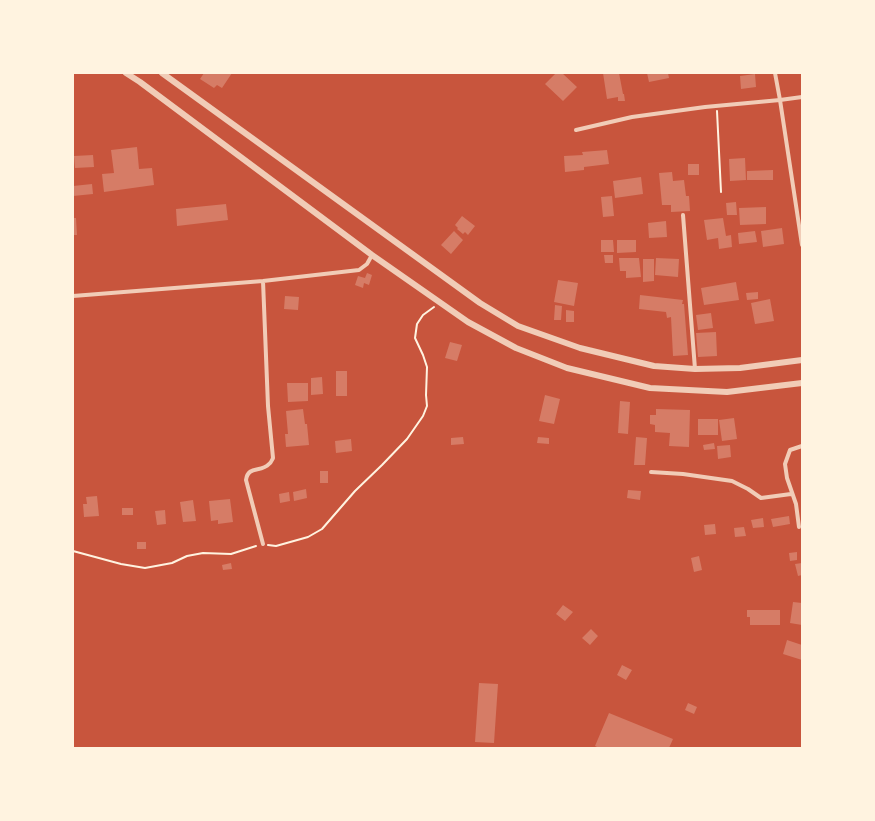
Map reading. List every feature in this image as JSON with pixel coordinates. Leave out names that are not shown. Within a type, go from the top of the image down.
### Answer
[{"type":"street","points":[[126,73],[372,255],[440,303],[468,322],[516,348],[567,368],[650,388],[727,392],[802,383]]},
{"type":"street","points":[[162,73],[480,303],[518,326],[580,348],[654,366],[740,368],[802,360]]},
{"type":"street","points":[[775,73],[802,245]]},
{"type":"street","points":[[576,130],[632,117],[802,97]]},
{"type":"street","points":[[684,215],[695,368]]},
{"type":"street","points":[[73,296],[263,281],[359,270],[367,264],[372,255]]},
{"type":"street","points":[[263,281],[268,406],[273,458],[269,464],[263,468],[250,471],[247,474],[246,480],[263,544]]},
{"type":"street","points":[[799,527],[796,504],[787,478],[785,464],[790,450],[802,446]]},
{"type":"street","points":[[651,472],[683,474],[732,481],[761,498],[792,494]]},
{"type":"path","points":[[717,106],[721,192]]},
{"type":"path","points":[[73,551],[121,564],[145,568],[172,563],[187,556],[203,553],[231,554],[263,544],[276,546],[308,537],[322,529],[355,490],[407,439],[423,416],[428,406],[426,395],[428,367],[416,338],[417,324],[423,315],[440,303]]},
{"type":"building","points":[[204,73],[232,73],[222,88],[217,85],[214,88],[200,79]]},
{"type":"building","points":[[556,73],[562,73],[577,87],[563,101],[545,84]]},
{"type":"building","points":[[603,73],[619,73],[625,101],[618,101],[618,97],[607,99]]},
{"type":"building","points":[[647,73],[668,73],[669,78],[649,82]]},
{"type":"building","points":[[755,74],[756,87],[741,89],[740,76]]},
{"type":"building","points":[[137,147],[139,169],[152,168],[154,185],[104,192],[102,174],[114,173],[111,150]]},
{"type":"building","points":[[607,150],[609,164],[584,167],[584,170],[565,172],[564,156],[583,155],[582,152]]},
{"type":"building","points":[[93,155],[94,167],[75,168],[74,156]]},
{"type":"building","points":[[745,158],[746,180],[730,181],[729,159]]},
{"type":"building","points":[[688,164],[699,164],[699,175],[688,175]]},
{"type":"building","points":[[773,170],[773,180],[747,180],[747,171]]},
{"type":"building","points":[[672,172],[673,181],[684,180],[686,196],[689,196],[690,211],[671,212],[671,205],[662,205],[659,173]]},
{"type":"building","points":[[641,177],[643,194],[615,198],[613,181]]},
{"type":"building","points":[[92,184],[93,194],[73,196],[73,186]]},
{"type":"building","points":[[612,196],[614,216],[603,217],[601,197]]},
{"type":"building","points":[[736,202],[737,215],[727,215],[726,203]]},
{"type":"building","points":[[226,204],[228,220],[177,226],[176,209]]},
{"type":"building","points":[[766,207],[766,224],[740,225],[739,208]]},
{"type":"building","points":[[462,216],[475,226],[468,235],[465,232],[463,234],[455,225]]},
{"type":"building","points":[[73,218],[76,218],[77,235],[73,235]]},
{"type":"building","points":[[723,218],[726,236],[731,235],[732,247],[719,249],[718,238],[707,240],[704,220]]},
{"type":"building","points":[[666,221],[667,237],[649,238],[648,223]]},
{"type":"building","points":[[782,228],[784,244],[763,247],[761,231]]},
{"type":"building","points":[[454,231],[463,240],[451,254],[441,245]]},
{"type":"building","points":[[755,231],[757,242],[739,244],[738,233]]},
{"type":"building","points":[[601,240],[613,240],[614,252],[601,252]]},
{"type":"building","points":[[617,240],[636,240],[636,252],[617,253]]},
{"type":"building","points":[[604,255],[613,255],[613,263],[605,263]]},
{"type":"building","points":[[619,258],[639,258],[641,277],[626,278],[626,271],[620,271]]},
{"type":"building","points":[[656,258],[679,259],[678,277],[655,275]]},
{"type":"building","points":[[643,259],[654,259],[654,281],[643,282]]},
{"type":"building","points":[[367,273],[372,275],[369,285],[364,283],[363,288],[355,285],[358,276],[365,278]]},
{"type":"building","points":[[558,280],[578,283],[574,306],[554,302]]},
{"type":"building","points":[[736,282],[739,300],[704,305],[701,288]]},
{"type":"building","points":[[758,292],[758,299],[747,300],[746,293]]},
{"type":"building","points":[[640,295],[683,300],[682,304],[684,304],[688,355],[673,356],[671,317],[667,318],[666,312],[639,309]]},
{"type":"building","points":[[285,296],[299,297],[298,310],[284,309]]},
{"type":"building","points":[[770,299],[774,321],[755,324],[751,303]]},
{"type":"building","points":[[555,305],[562,306],[561,320],[554,320]]},
{"type":"building","points":[[566,310],[574,311],[574,322],[566,322]]},
{"type":"building","points":[[711,313],[713,328],[698,330],[696,315]]},
{"type":"building","points":[[716,332],[717,356],[698,357],[696,333]]},
{"type":"building","points":[[450,342],[462,345],[457,361],[445,358]]},
{"type":"building","points":[[336,371],[347,371],[347,396],[336,396]]},
{"type":"building","points":[[322,377],[323,394],[311,395],[311,378]]},
{"type":"building","points":[[287,383],[308,383],[308,401],[288,402]]},
{"type":"building","points":[[545,395],[560,399],[554,424],[539,421]]},
{"type":"building","points":[[620,401],[630,402],[628,434],[618,433]]},
{"type":"building","points":[[303,409],[305,424],[307,424],[309,445],[286,447],[285,434],[288,434],[286,411]]},
{"type":"building","points":[[656,409],[690,410],[689,447],[669,446],[670,433],[655,432],[655,425],[650,424],[650,415],[656,415]]},
{"type":"building","points":[[734,418],[737,439],[722,441],[719,420]]},
{"type":"building","points":[[698,419],[718,419],[718,435],[698,435]]},
{"type":"building","points":[[463,437],[464,444],[451,445],[451,438]]},
{"type":"building","points":[[538,437],[549,438],[549,444],[537,443]]},
{"type":"building","points":[[636,437],[647,438],[645,465],[634,465]]},
{"type":"building","points":[[351,439],[352,451],[336,453],[335,441]]},
{"type":"building","points":[[714,443],[715,449],[704,450],[703,445]]},
{"type":"building","points":[[730,445],[731,457],[718,459],[717,446]]},
{"type":"building","points":[[320,471],[328,471],[328,483],[320,483]]},
{"type":"building","points":[[306,489],[307,498],[294,501],[293,492]]},
{"type":"building","points":[[628,490],[641,491],[640,500],[627,498]]},
{"type":"building","points":[[289,492],[290,501],[280,503],[279,494]]},
{"type":"building","points":[[97,496],[99,516],[84,517],[83,504],[87,504],[86,497]]},
{"type":"building","points":[[230,499],[233,522],[218,524],[218,520],[211,521],[209,501]]},
{"type":"building","points":[[193,500],[196,521],[183,522],[180,502]]},
{"type":"building","points":[[122,508],[133,508],[133,515],[122,515]]},
{"type":"building","points":[[165,510],[166,524],[157,525],[155,511]]},
{"type":"building","points":[[789,516],[790,524],[773,527],[771,519]]},
{"type":"building","points":[[763,518],[764,527],[753,528],[751,520]]},
{"type":"building","points":[[715,524],[716,534],[705,535],[704,525]]},
{"type":"building","points":[[744,527],[746,536],[735,537],[734,528]]},
{"type":"building","points":[[137,542],[146,542],[146,549],[137,549]]},
{"type":"building","points":[[797,552],[797,560],[790,561],[789,553]]},
{"type":"building","points":[[699,556],[702,570],[694,572],[691,558]]},
{"type":"building","points":[[231,563],[232,569],[223,570],[222,565]]},
{"type":"building","points":[[802,563],[802,575],[798,576],[795,564]]},
{"type":"building","points":[[793,602],[802,603],[802,625],[790,623]]},
{"type":"building","points":[[563,605],[573,612],[565,621],[556,614]]},
{"type":"building","points":[[747,610],[780,610],[780,625],[750,625],[750,617],[747,617]]},
{"type":"building","points":[[591,629],[598,636],[590,645],[582,638]]},
{"type":"building","points":[[787,640],[802,645],[802,660],[783,654]]},
{"type":"building","points":[[622,665],[632,670],[626,680],[617,675]]},
{"type":"building","points":[[479,683],[498,684],[494,743],[475,742]]},
{"type":"building","points":[[688,703],[697,707],[694,714],[685,710]]},
{"type":"building","points":[[609,713],[673,739],[669,748],[599,748],[595,746]]}]
